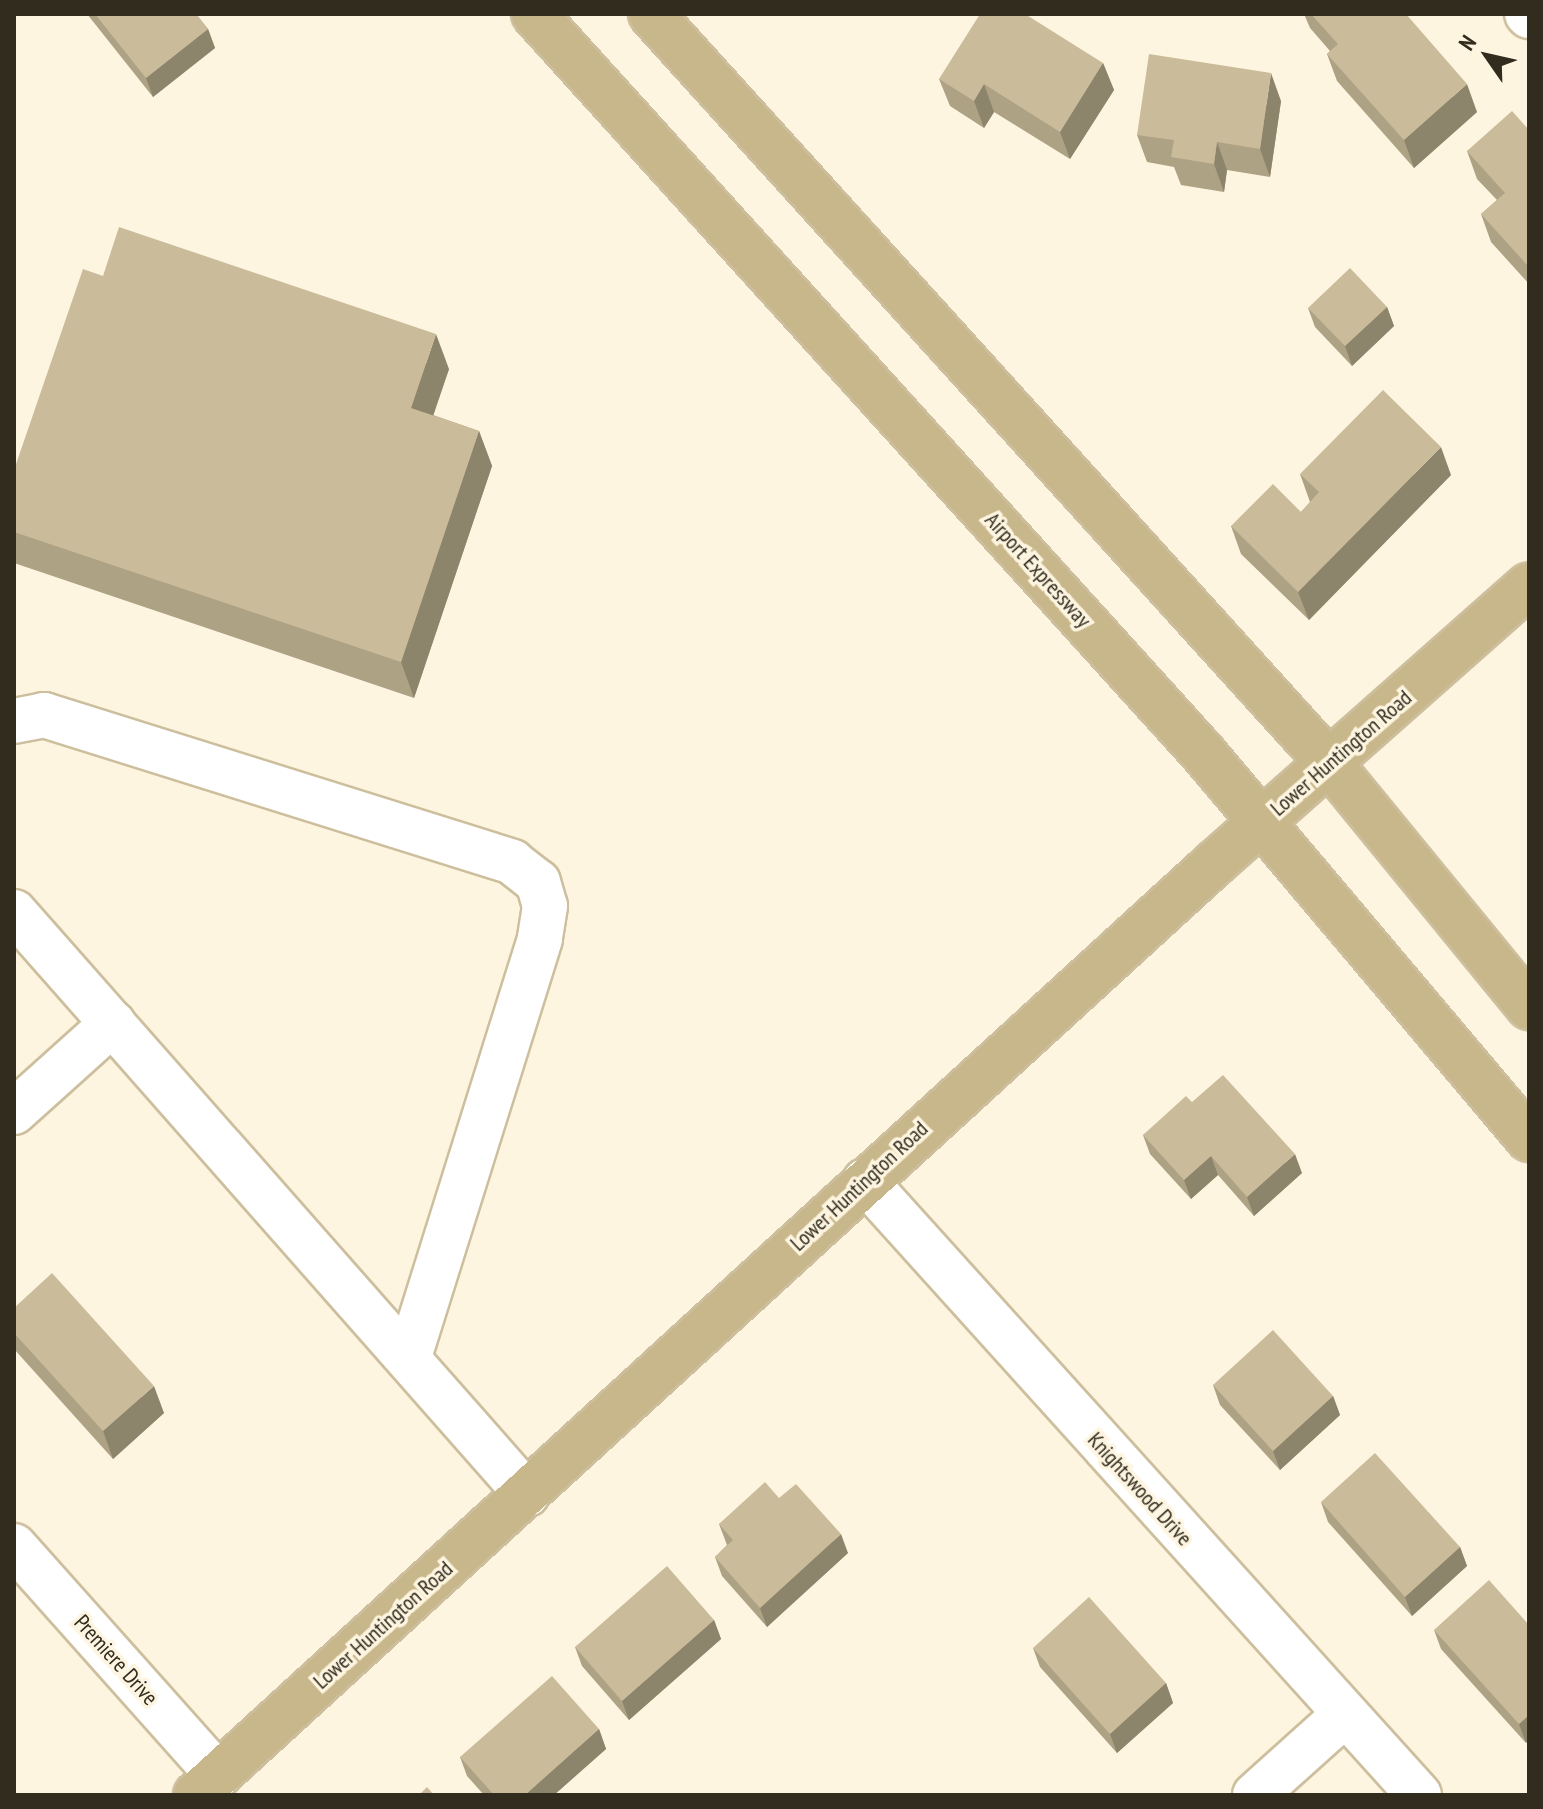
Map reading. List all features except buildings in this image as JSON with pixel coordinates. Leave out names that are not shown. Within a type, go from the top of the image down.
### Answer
[{"type":"main road","name":"Airport Expressway","points":[[534,14],[1261,821],[1529,1139]]},
{"type":"main road","points":[[651,14],[1331,765],[1529,1007]]},
{"type":"main road","name":"Lower Huntington Road","points":[[207,1785],[1261,821],[1331,765],[1529,585]]},
{"type":"street","points":[[14,721],[44,715],[512,862],[538,882],[545,906],[540,939],[409,1357]]},
{"type":"street","points":[[14,912],[527,1494]]},
{"type":"street","points":[[14,1112],[113,1023]]},
{"type":"street","name":"Knightswood Drive","points":[[865,1181],[1343,1716],[1419,1795]]},
{"type":"street","name":"Premiere Drive","points":[[14,1546],[207,1785]]},
{"type":"street","points":[[1255,1795],[1343,1716]]}]
